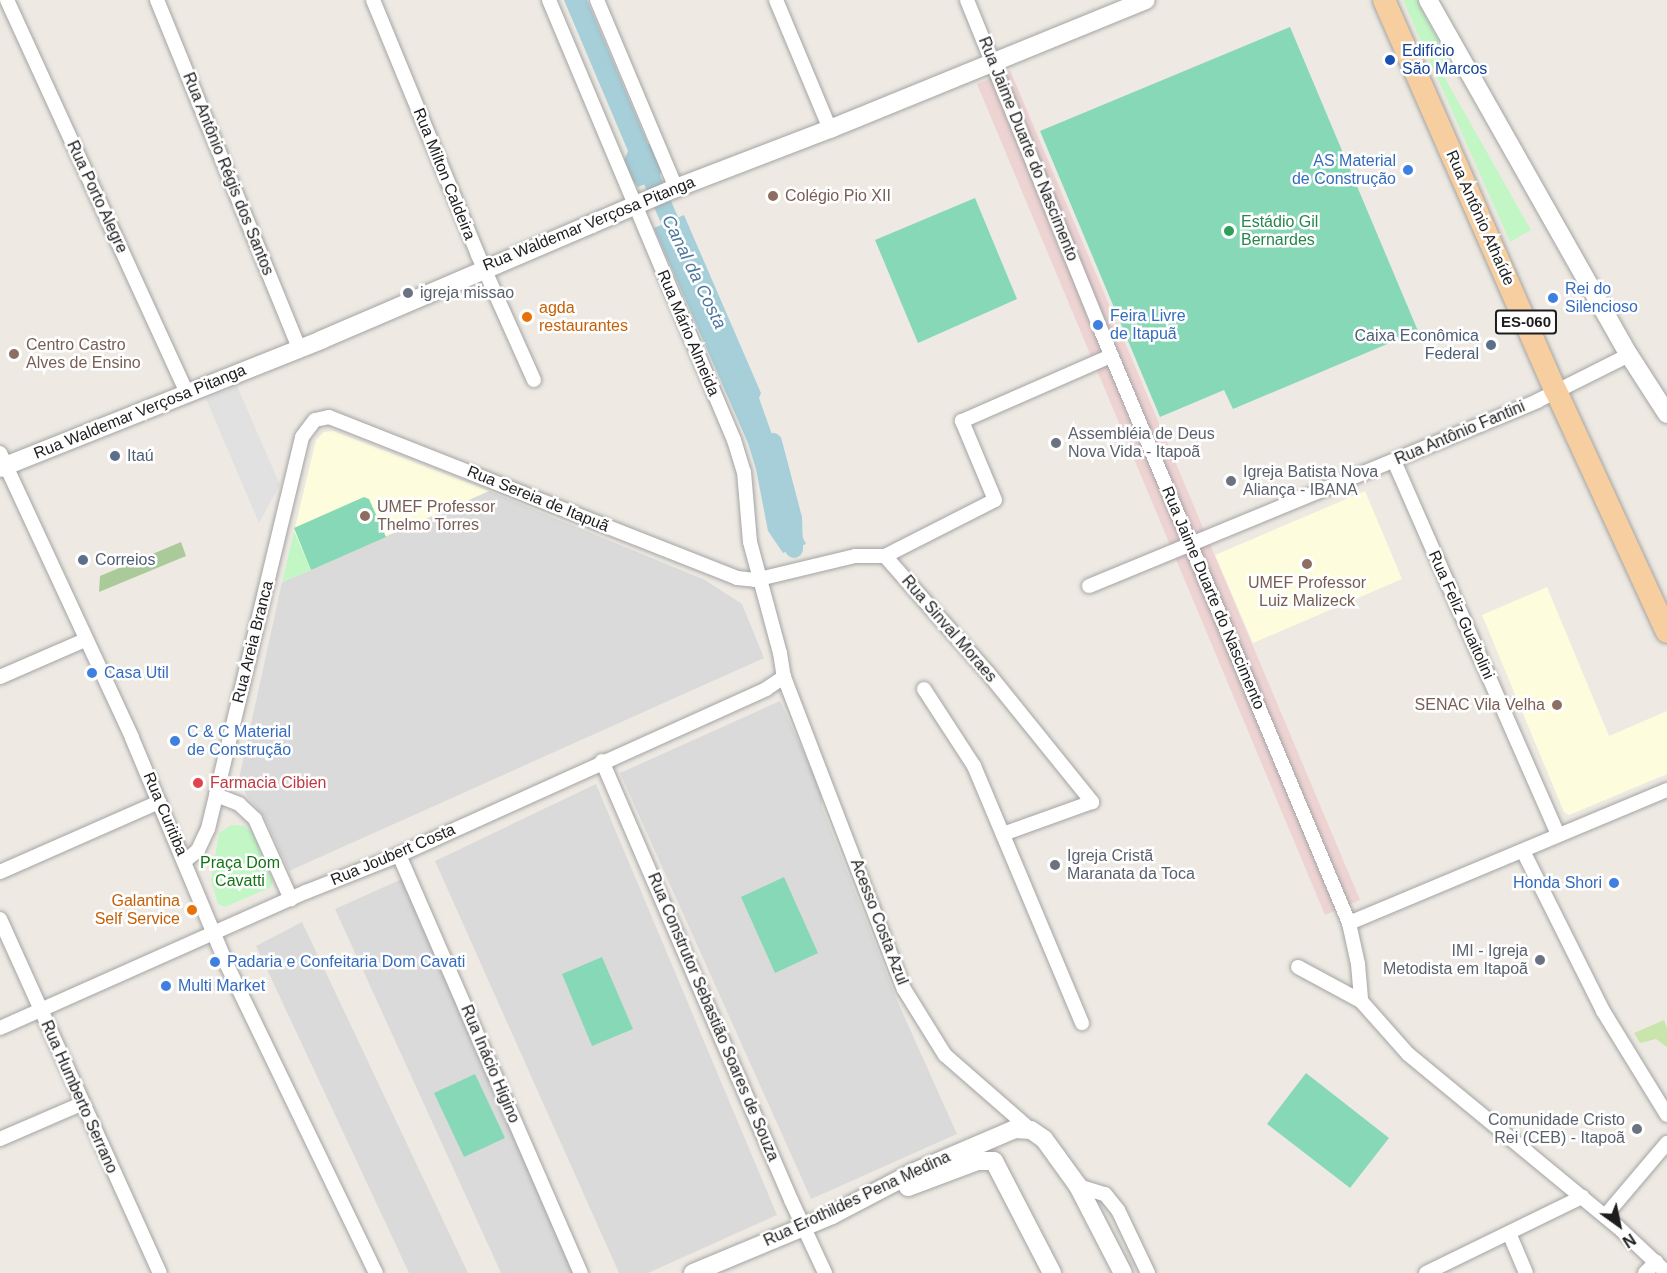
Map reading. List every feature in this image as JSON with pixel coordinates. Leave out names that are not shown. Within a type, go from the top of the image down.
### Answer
[{"type":"main road","name":"Rua Antônio Athaíde","points":[[1384,0],[1556,391],[1667,632]]},
{"type":"street","name":"Rua Porto Alegre","points":[[7,0],[187,394]]},
{"type":"street","name":"Rua Antônio Régis dos Santos","points":[[157,0],[298,348]]},
{"type":"street","name":"Rua Milton Caldeira","points":[[373,0],[483,268],[534,380]]},
{"type":"street","name":"Rua Mário Almeida","points":[[549,0],[637,204],[734,440],[744,472],[750,542],[784,677]]},
{"type":"street","points":[[597,0],[673,189]]},
{"type":"street","points":[[776,0],[830,129]]},
{"type":"street","name":"Rua Jaime Duarte do Nascimento","points":[[967,0],[1112,356],[1348,923],[1358,964],[1361,1001]]},
{"type":"street","name":"Rua Waldemar Verçosa Pitanga","points":[[2,462],[187,394],[673,189],[994,64],[1146,0]]},
{"type":"street","points":[[1428,0],[1629,355],[1667,414]]},
{"type":"street","name":"Rua Antônio Fantini","points":[[1089,586],[1394,462],[1556,391],[1629,355]]},
{"type":"street","points":[[760,579],[855,556],[885,556],[995,500],[962,421],[1112,356]]},
{"type":"street","name":"Rua Sereia de Itapuã","points":[[315,420],[336,419],[737,578],[760,579]]},
{"type":"street","name":"Rua Areia Branca","points":[[185,861],[198,849],[205,836],[302,437],[315,420]]},
{"type":"street","name":"Rua Curitiba","points":[[2,462],[132,738],[227,965],[376,1273]]},
{"type":"street","name":"Rua Feliz Guaitolini","points":[[1394,462],[1558,835]]},
{"type":"street","name":"Rua Sinval Moraes","points":[[885,556],[988,673],[1092,802],[1003,834]]},
{"type":"street","points":[[0,677],[85,640]]},
{"type":"street","name":"Rua Joubert Costa","points":[[0,1029],[291,899],[399,855],[602,761],[766,689],[784,677]]},
{"type":"street","name":"Acesso Costa Azul","points":[[784,677],[904,988],[945,1055],[1030,1130]]},
{"type":"street","points":[[924,689],[967,753],[1082,1023]]},
{"type":"street","name":"Rua Construtor Sebastião Soares de Souza","points":[[602,761],[825,1273]]},
{"type":"street","points":[[1348,923],[1667,790]]},
{"type":"street","points":[[216,795],[239,804],[255,819],[291,899]]},
{"type":"street","points":[[0,872],[159,802]]},
{"type":"street","points":[[1523,851],[1603,1011],[1667,1115]]},
{"type":"street","name":"Rua Inácio Higino","points":[[399,855],[581,1273]]},
{"type":"street","name":"Rua Humberto Serrano","points":[[0,919],[81,1104],[160,1273]]},
{"type":"street","points":[[1298,968],[1361,1001],[1408,1054],[1605,1216],[1667,1273]]},
{"type":"street","points":[[0,1139],[81,1104]]},
{"type":"street","name":"Rua Erothildes Pena Medina","points":[[693,1273],[832,1215],[912,1173],[988,1139],[1016,1129],[1030,1130]]},
{"type":"street","points":[[1030,1130],[1044,1139],[1078,1186],[1123,1273]]},
{"type":"street","points":[[1605,1216],[1667,1143]]},
{"type":"street","points":[[832,1215],[977,1161],[994,1161],[1052,1273]]},
{"type":"street","points":[[1078,1186],[1105,1194],[1118,1210],[1148,1273]]},
{"type":"street","points":[[1426,1273],[1582,1197]]},
{"type":"street","points":[[1509,1233],[1526,1273]]},
{"type":"street","points":[[1645,1273],[1656,1262]]},
{"type":"shaded area","name":"Feira Livre de Itapuã","points":[[1010,70],[1360,900],[1325,915],[977,84]]},
{"type":"shaded area","points":[[237,386],[280,485],[259,523],[206,399]]},
{"type":"shaded area","name":"UMEF Professor Thelmo Torres","points":[[333,431],[489,491],[282,582],[316,440],[324,432]]},
{"type":"shaded area","points":[[489,491],[705,580],[742,604],[764,658],[289,871],[265,818],[247,796],[239,779],[282,582]]},
{"type":"shaded area","name":"UMEF Professor Luiz Malizeck","points":[[1365,491],[1402,579],[1253,643],[1215,555]]},
{"type":"shaded area","name":"SENAC Vila Velha","points":[[1547,587],[1609,736],[1667,711],[1667,774],[1569,815],[1564,812],[1482,615]]},
{"type":"shaded area","points":[[780,701],[821,790],[822,807],[896,998],[957,1134],[811,1199],[620,773]]},
{"type":"shaded area","points":[[596,784],[777,1215],[648,1273],[619,1273],[435,861]]},
{"type":"shaded area","points":[[402,879],[581,1273],[501,1273],[335,909]]},
{"type":"shaded area","points":[[302,922],[468,1273],[409,1273],[256,946]]},
{"type":"green space","points":[[1403,0],[1417,0],[1455,72],[1442,73],[1531,230],[1510,242]]},
{"type":"green space","name":"Estádio Gil Bernardes","points":[[1290,27],[1418,331],[1233,409],[1224,390],[1160,417],[1040,131]]},
{"type":"green space","points":[[975,198],[1017,299],[918,343],[875,240]]},
{"type":"green space","points":[[364,497],[369,499],[386,537],[311,570],[294,528]]},
{"type":"green space","points":[[294,531],[311,570],[282,582]]},
{"type":"green space","points":[[181,542],[186,556],[99,592],[100,576]]},
{"type":"green space","name":"Praça Dom Cavatti","points":[[231,825],[244,826],[253,833],[273,882],[269,888],[225,907],[218,904],[211,880],[219,833]]},
{"type":"green space","points":[[784,877],[818,953],[775,973],[741,897]]},
{"type":"green space","points":[[602,957],[633,1029],[592,1046],[562,974]]},
{"type":"green space","points":[[1664,1020],[1667,1028],[1667,1047],[1656,1039],[1640,1043],[1634,1033]]},
{"type":"green space","points":[[1306,1073],[1389,1138],[1350,1188],[1267,1124]]},
{"type":"green space","points":[[475,1074],[505,1138],[464,1157],[434,1093]]},
{"type":"water","points":[[564,0],[587,0],[648,144],[662,170],[658,179],[638,187],[632,179],[624,160],[628,151]]},
{"type":"water","points":[[684,215],[761,393],[759,398],[781,460],[778,469],[781,495],[806,544],[783,553],[768,531],[756,469],[748,443],[654,228]]},
{"type":"waterway","name":"Canal da Costa","points":[[643,159],[680,244]]},
{"type":"waterway","name":"Canal da Costa","points":[[773,442],[793,518],[794,549]]},
{"type":"place","name":"Edifício São Marcos","points":[[1390,60]]},
{"type":"place","name":"AS Material de Construção","points":[[1408,170]]},
{"type":"place","name":"Colégio Pio XII","points":[[773,196]]},
{"type":"place","name":"Estádio Gil Bernardes","points":[[1229,231]]},
{"type":"place","name":"igreja missao","points":[[408,293]]},
{"type":"place","name":"Rei do Silencioso","points":[[1553,298]]},
{"type":"place","name":"agda restaurantes","points":[[527,317]]},
{"type":"place","name":"Feira Livre de Itapuã","points":[[1098,325]]},
{"type":"place","name":"Caixa Econômica Federal","points":[[1491,345]]},
{"type":"place","name":"Centro Castro Alves de Ensino","points":[[14,354]]},
{"type":"place","name":"Assembléia de Deus Nova Vida - Itapoã","points":[[1056,443]]},
{"type":"place","name":"Itaú","points":[[115,456]]},
{"type":"place","name":"Igreja Batista Nova Aliança - IBANA","points":[[1231,481]]},
{"type":"place","name":"UMEF Professor Thelmo Torres","points":[[365,516]]},
{"type":"place","name":"Correios","points":[[83,560]]},
{"type":"place","name":"UMEF Professor Luiz Malizeck","points":[[1307,564]]},
{"type":"place","name":"Casa Util","points":[[92,673]]},
{"type":"place","name":"SENAC Vila Velha","points":[[1557,705]]},
{"type":"place","name":"C & C Material de Construção","points":[[175,741]]},
{"type":"place","name":"Farmacia Cibien","points":[[198,783]]},
{"type":"place","name":"Igreja Cristã Maranata da Toca","points":[[1055,865]]},
{"type":"place","name":"Honda Shori","points":[[1614,883]]},
{"type":"place","name":"Galantina Self Service","points":[[192,910]]},
{"type":"place","name":"IMI - Igreja Metodista em Itapoã","points":[[1540,960]]},
{"type":"place","name":"Padaria e Confeitaria Dom Cavati","points":[[215,962]]},
{"type":"place","name":"Multi Market","points":[[166,986]]},
{"type":"place","name":"Comunidade Cristo Rei (CEB) - Itapoã","points":[[1637,1129]]}]
